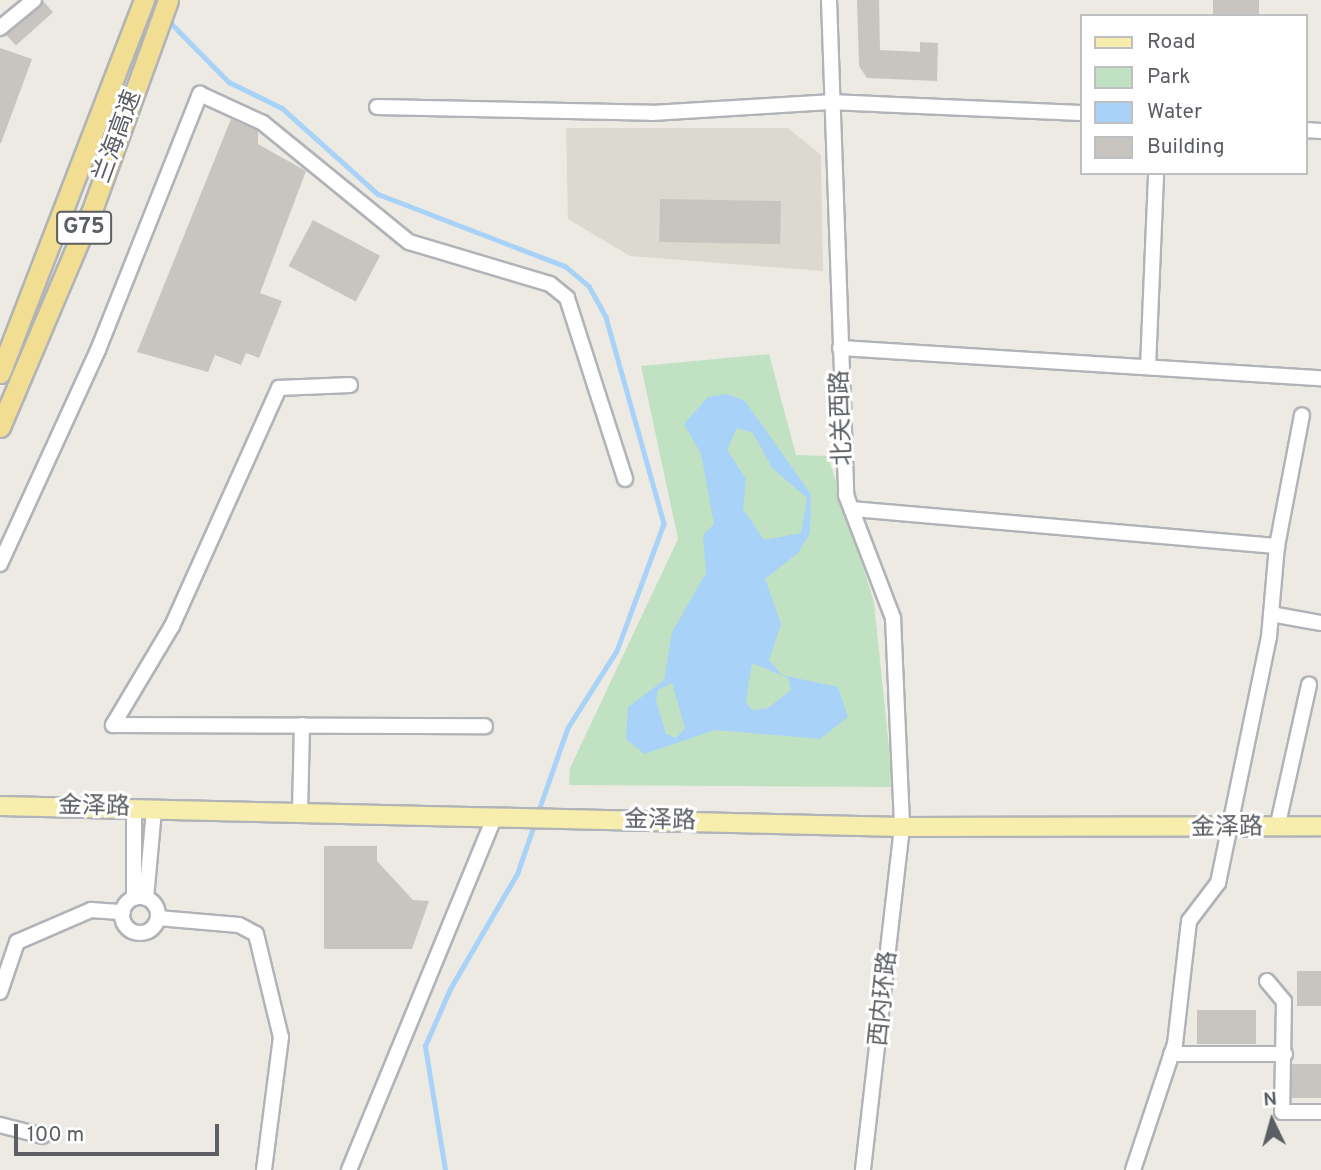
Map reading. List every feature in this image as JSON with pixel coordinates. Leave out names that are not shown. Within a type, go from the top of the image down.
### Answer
[{"type":"highway","name":"兰海高速","points":[[0,427],[90,213],[168,0]]},
{"type":"highway","name":"兰海高速","points":[[0,373],[143,2]]},
{"type":"main road","name":"金泽路","points":[[0,806],[902,827],[1225,830],[1321,827]]},
{"type":"street","points":[[0,28],[34,0]]},
{"type":"street","name":"北关西路","points":[[829,0],[830,102],[840,348],[852,509],[893,618],[902,827]]},
{"type":"street","points":[[0,564],[98,350],[200,94],[263,123],[409,242],[550,284],[567,298],[625,480]]},
{"type":"street","points":[[377,107],[652,113],[830,102],[1080,113]]},
{"type":"street","points":[[1148,367],[1156,175]]},
{"type":"street","points":[[840,348],[1321,377]]},
{"type":"street","points":[[351,385],[279,388],[172,626],[113,725],[485,726]]},
{"type":"street","points":[[1133,1170],[1171,1054],[1189,921],[1218,883],[1225,830],[1271,614],[1278,546],[1302,415]]},
{"type":"street","points":[[852,509],[1278,546]]},
{"type":"street","points":[[1271,614],[1321,623]]},
{"type":"street","points":[[1277,828],[1308,685]]},
{"type":"street","points":[[300,813],[302,725]]},
{"type":"street","points":[[134,809],[140,898],[158,918],[239,925],[256,934],[281,1037],[264,1170]]},
{"type":"street","points":[[0,992],[16,942],[91,910],[123,912],[140,898],[154,810]]},
{"type":"street","points":[[349,1170],[494,818]]},
{"type":"street","name":"西内环路","points":[[863,1170],[902,827]]},
{"type":"street","points":[[123,912],[134,932],[146,932],[158,918]]},
{"type":"street","points":[[1268,981],[1284,1001],[1282,1112],[1321,1112]]},
{"type":"street","points":[[1171,1054],[1284,1054]]},
{"type":"street","points":[[0,1125],[43,1136]]},
{"type":"shaded area","points":[[566,128],[788,128],[821,155],[823,271],[630,256],[568,219]]},
{"type":"green space","points":[[769,354],[796,455],[828,456],[874,602],[893,787],[569,785],[570,768],[678,539],[641,366]]},
{"type":"water","points":[[727,394],[745,401],[811,494],[810,533],[798,553],[765,579],[781,624],[769,660],[782,675],[838,687],[848,717],[820,739],[715,730],[644,754],[626,739],[628,707],[664,680],[672,632],[706,573],[703,535],[714,524],[701,454],[684,424],[708,397]],"holes":[[[737,428],[753,433],[772,468],[807,498],[801,533],[764,540],[743,509],[746,479],[727,450]],[[752,663],[788,678],[791,690],[768,708],[752,710],[746,702]],[[672,683],[685,728],[676,738],[666,734],[656,700],[658,690]]]},
{"type":"building","points":[[857,0],[879,0],[880,50],[920,52],[920,42],[938,43],[937,81],[867,78],[859,66]]},
{"type":"building","points":[[1213,0],[1259,0],[1259,14],[1213,14]]},
{"type":"building","points":[[43,1],[53,12],[16,46],[6,34]]},
{"type":"building","points":[[0,48],[32,59],[1,143],[0,143]]},
{"type":"building","points":[[231,119],[258,131],[258,144],[306,171],[260,293],[282,301],[259,358],[246,353],[241,365],[215,355],[208,372],[137,352]]},
{"type":"building","points":[[660,199],[781,201],[780,244],[659,242]]},
{"type":"building","points":[[313,220],[380,256],[356,302],[289,266]]},
{"type":"building","points":[[324,846],[377,846],[377,861],[413,900],[429,901],[412,949],[324,949]]},
{"type":"building","points":[[1297,971],[1321,971],[1321,1006],[1297,1006]]},
{"type":"building","points":[[1197,1010],[1256,1010],[1256,1044],[1197,1044]]},
{"type":"building","points":[[1292,1064],[1321,1064],[1321,1098],[1292,1098]]},
{"type":"waterway","points":[[166,18],[229,82],[282,108],[378,194],[565,266],[589,286],[606,317],[664,524],[617,651],[568,728],[538,813]]},
{"type":"waterway","points":[[445,1170],[425,1046],[450,989],[517,874],[534,825]]}]
